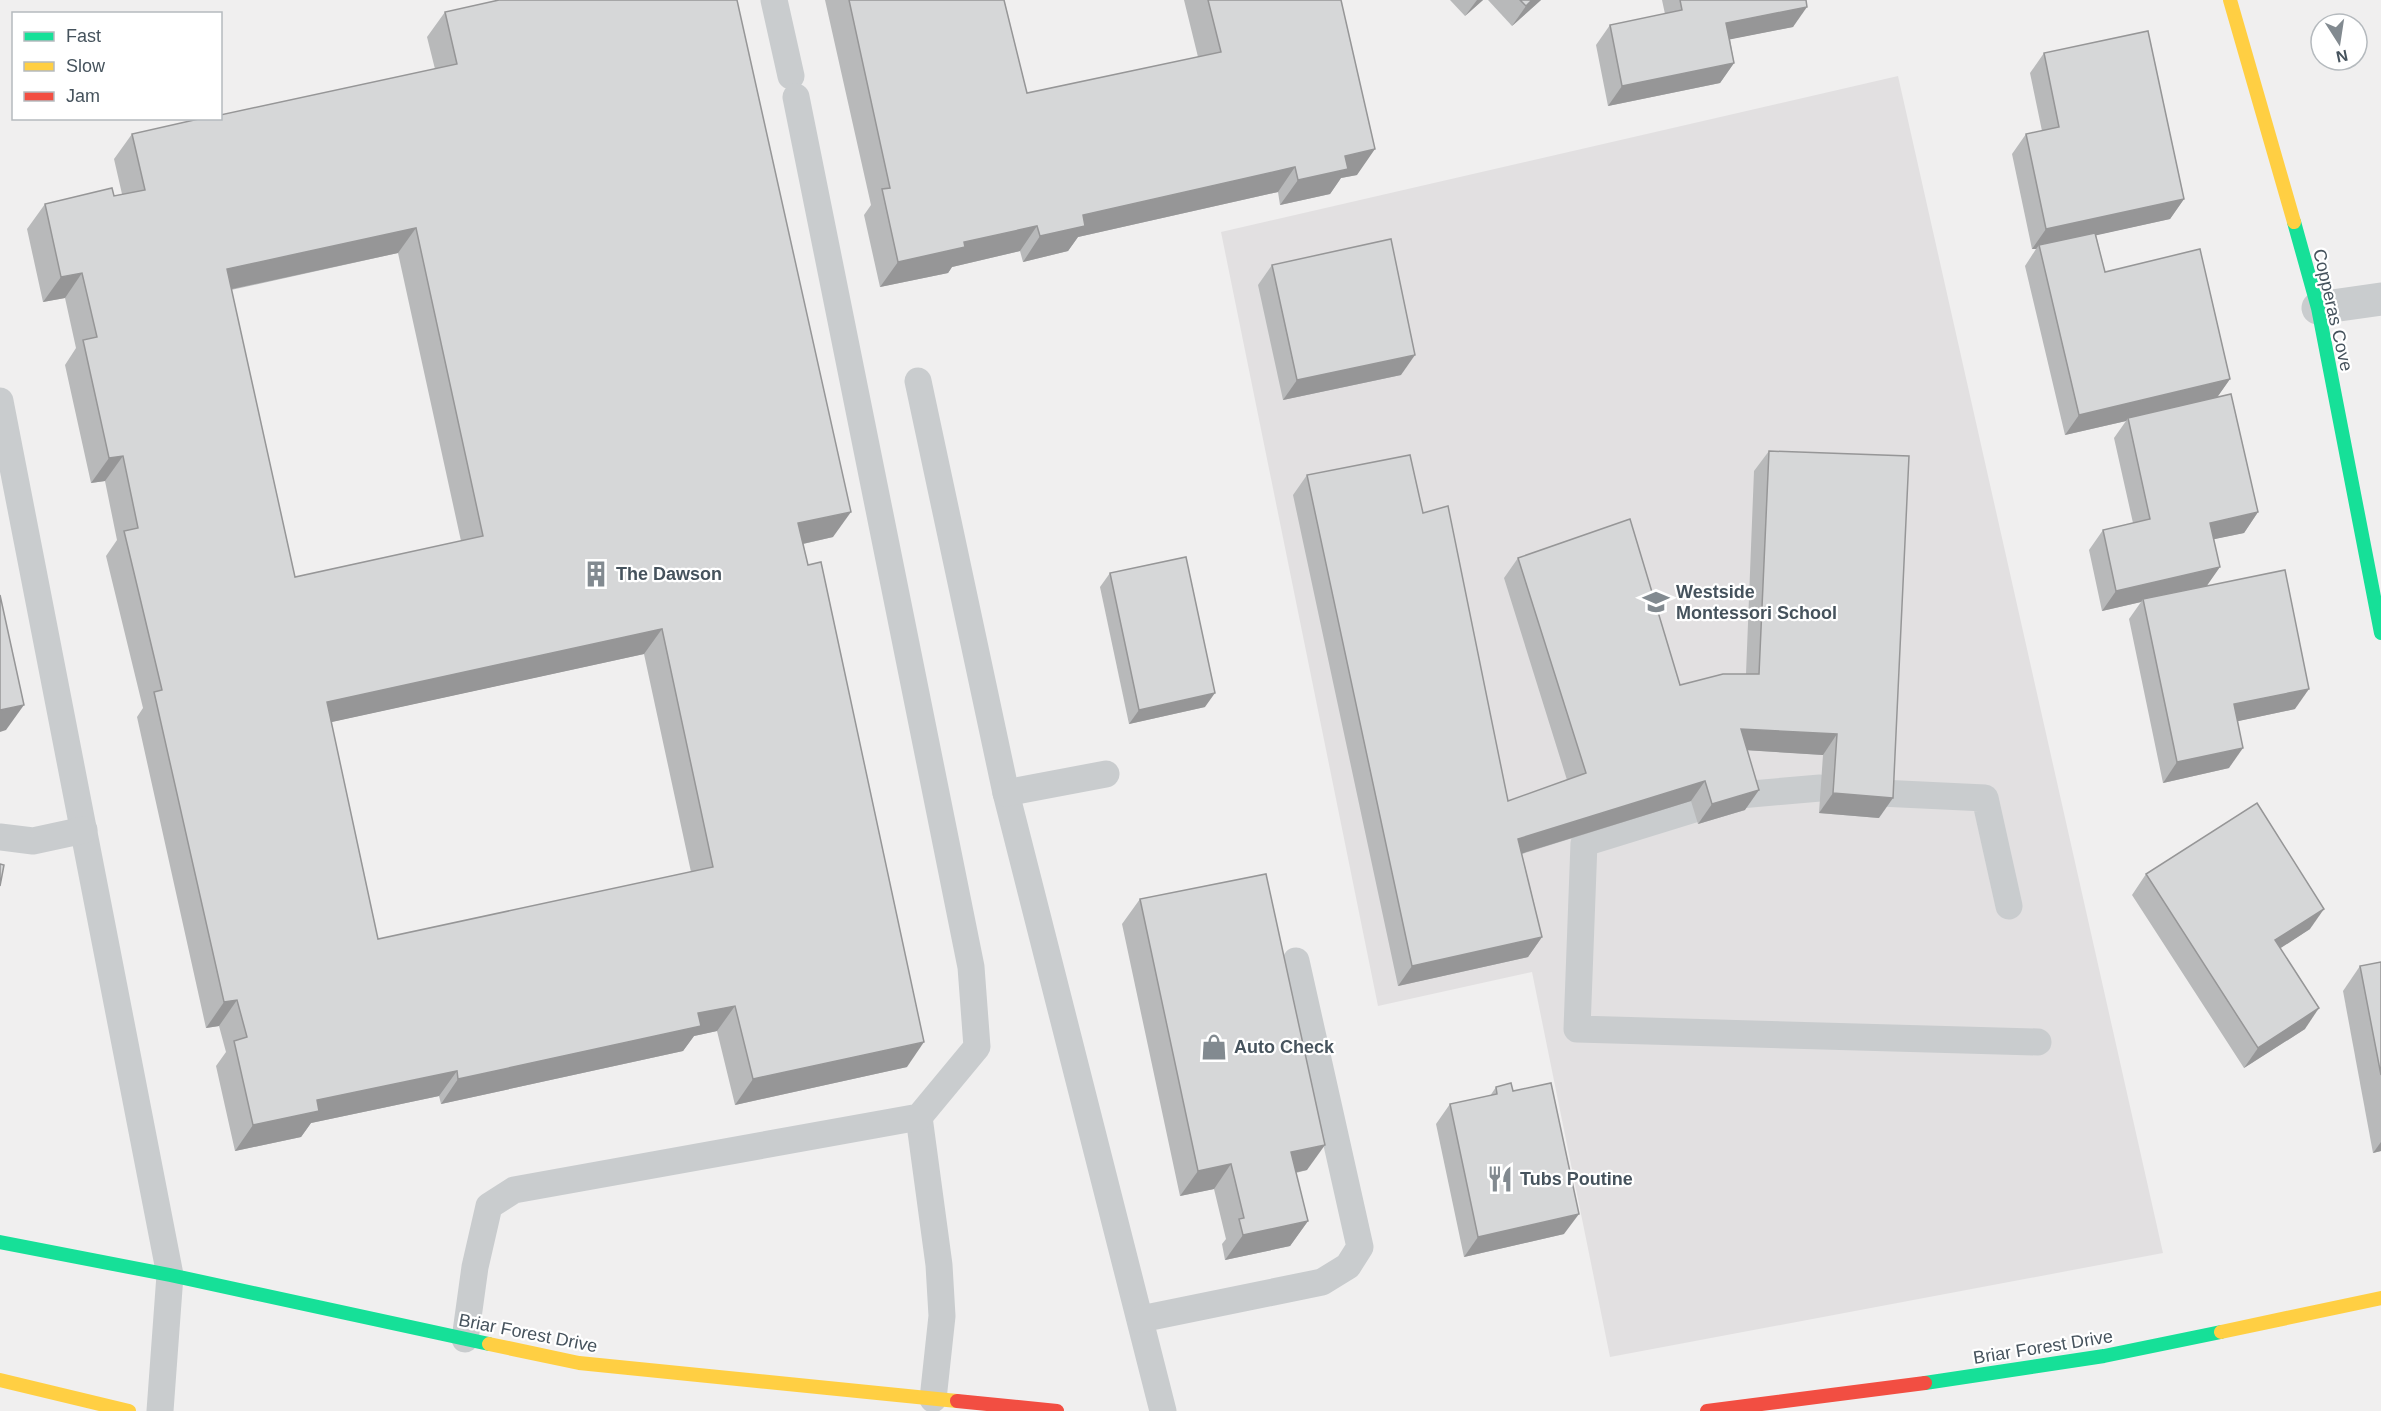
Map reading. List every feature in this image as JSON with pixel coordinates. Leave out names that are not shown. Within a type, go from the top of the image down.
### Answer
[{"type":"main road","name":"Copperas Cove","points":[[2230,0],[2318,308],[2381,633]]},
{"type":"main road","name":"Briar Forest Drive","points":[[0,1242],[170,1275],[579,1363],[1057,1411]]},
{"type":"main road","name":"Briar Forest Drive","points":[[1707,1411],[1866,1392],[2104,1356],[2381,1298]]},
{"type":"main road","points":[[0,1380],[129,1411]]},
{"type":"street","points":[[2318,308],[2381,299]]},
{"type":"lane","points":[[465,1339],[475,1267],[489,1206],[514,1190],[920,1117],[977,1047],[971,967],[794,87],[774,0]]},
{"type":"lane","points":[[918,381],[1006,793],[1163,1411]]},
{"type":"lane","points":[[0,401],[170,1275],[160,1411]]},
{"type":"lane","points":[[1006,793],[1106,774]]},
{"type":"lane","points":[[1740,795],[1820,788]]},
{"type":"lane","points":[[1880,793],[1985,798],[2008,906]]},
{"type":"lane","points":[[1694,809],[1584,843],[1577,1029],[2038,1042]]},
{"type":"lane","points":[[0,837],[33,841],[84,830]]},
{"type":"lane","points":[[1141,1320],[1322,1282],[1348,1266],[1360,1247],[1296,961]]},
{"type":"lane","points":[[920,1117],[939,1265],[942,1316],[933,1398]]},
{"type":"shaded area","name":"Westside Montessori School","points":[[1898,76],[2163,1253],[1610,1357],[1532,972],[1378,1006],[1221,232]]},
{"type":"building","name":"The Dawson","points":[[499,0],[737,0],[851,512],[798,523],[808,565],[821,562],[924,1042],[753,1079],[735,1006],[698,1013],[701,1026],[458,1079],[457,1071],[317,1100],[319,1111],[253,1125],[234,1041],[247,1037],[237,1000],[224,1002],[154,692],[162,690],[124,531],[138,528],[123,456],[109,458],[83,340],[97,337],[82,273],[61,277],[45,204],[112,188],[114,196],[145,190],[132,134],[194,120],[222,120],[222,115],[457,64],[445,12]],"holes":[[[416,228],[483,536],[295,577],[227,269]],[[662,629],[713,867],[378,939],[327,702]]]},
{"type":"building","points":[[849,0],[1004,0],[1027,93],[1221,52],[1208,0],[1341,0],[1375,149],[1345,156],[1348,169],[1298,180],[1295,167],[1083,215],[1085,226],[1040,236],[1037,226],[964,242],[965,247],[898,262],[882,189],[890,188]]},
{"type":"building","points":[[1520,0],[1532,0],[1526,6]]},
{"type":"building","points":[[1680,0],[1806,0],[1807,7],[1726,23],[1734,63],[1622,86],[1610,25],[1682,10]]},
{"type":"building","points":[[2148,31],[2184,199],[2046,229],[2026,134],[2059,127],[2044,53]]},
{"type":"building","points":[[2095,233],[2105,272],[2200,249],[2230,379],[2079,415],[2039,245]]},
{"type":"building","points":[[1391,239],[1415,355],[1297,380],[1272,265]]},
{"type":"building","points":[[2231,394],[2258,512],[2210,523],[2220,567],[2116,591],[2103,530],[2150,519],[2128,418]]},
{"type":"building","points":[[1769,451],[1909,456],[1893,798],[1833,793],[1837,734],[1741,729],[1759,790],[1712,804],[1705,781],[1518,839],[1542,937],[1412,966],[1307,475],[1410,455],[1423,513],[1448,506],[1508,801],[1586,773],[1518,558],[1630,519],[1680,685],[1723,674],[1759,674]]},
{"type":"building","points":[[1186,557],[1215,693],[1139,710],[1110,573]]},
{"type":"building","points":[[2285,570],[2309,689],[2234,704],[2243,748],[2177,762],[2143,599]]},
{"type":"building","points":[[0,595],[24,705],[0,710]]},
{"type":"building","points":[[2257,803],[2324,909],[2275,940],[2319,1008],[2258,1048],[2146,874]]},
{"type":"building","points":[[0,864],[4,865],[0,886]]},
{"type":"building","name":"Auto Check","points":[[1266,874],[1325,1145],[1291,1152],[1308,1221],[1243,1235],[1239,1219],[1244,1218],[1231,1164],[1198,1171],[1140,899]]},
{"type":"building","points":[[2381,962],[2381,1075],[2360,966]]},
{"type":"building","name":"Tubs Poutine","points":[[1511,1083],[1513,1091],[1551,1083],[1579,1214],[1478,1237],[1450,1104],[1497,1094],[1496,1087]]},
{"type":"traffic: fast","points":[[2294,222],[2318,308],[2381,633]]},
{"type":"traffic: fast","points":[[0,1242],[170,1275],[489,1344]]},
{"type":"traffic: fast","points":[[1925,1383],[2104,1356],[2221,1332]]},
{"type":"traffic: slow","points":[[2230,0],[2294,222]]},
{"type":"traffic: slow","points":[[2221,1332],[2381,1298]]},
{"type":"traffic: slow","points":[[489,1344],[579,1363],[957,1401]]},
{"type":"traffic: slow","points":[[0,1380],[129,1411]]},
{"type":"traffic: jam","points":[[1707,1411],[1925,1383]]},
{"type":"traffic: jam","points":[[957,1401],[1057,1411]]},
{"type":"place","name":"The Dawson","points":[[596,574]]},
{"type":"place","name":"Westside Montessori School","points":[[1656,602]]},
{"type":"place","name":"Auto Check","points":[[1214,1047]]},
{"type":"place","name":"Tubs Poutine","points":[[1500,1179]]}]
